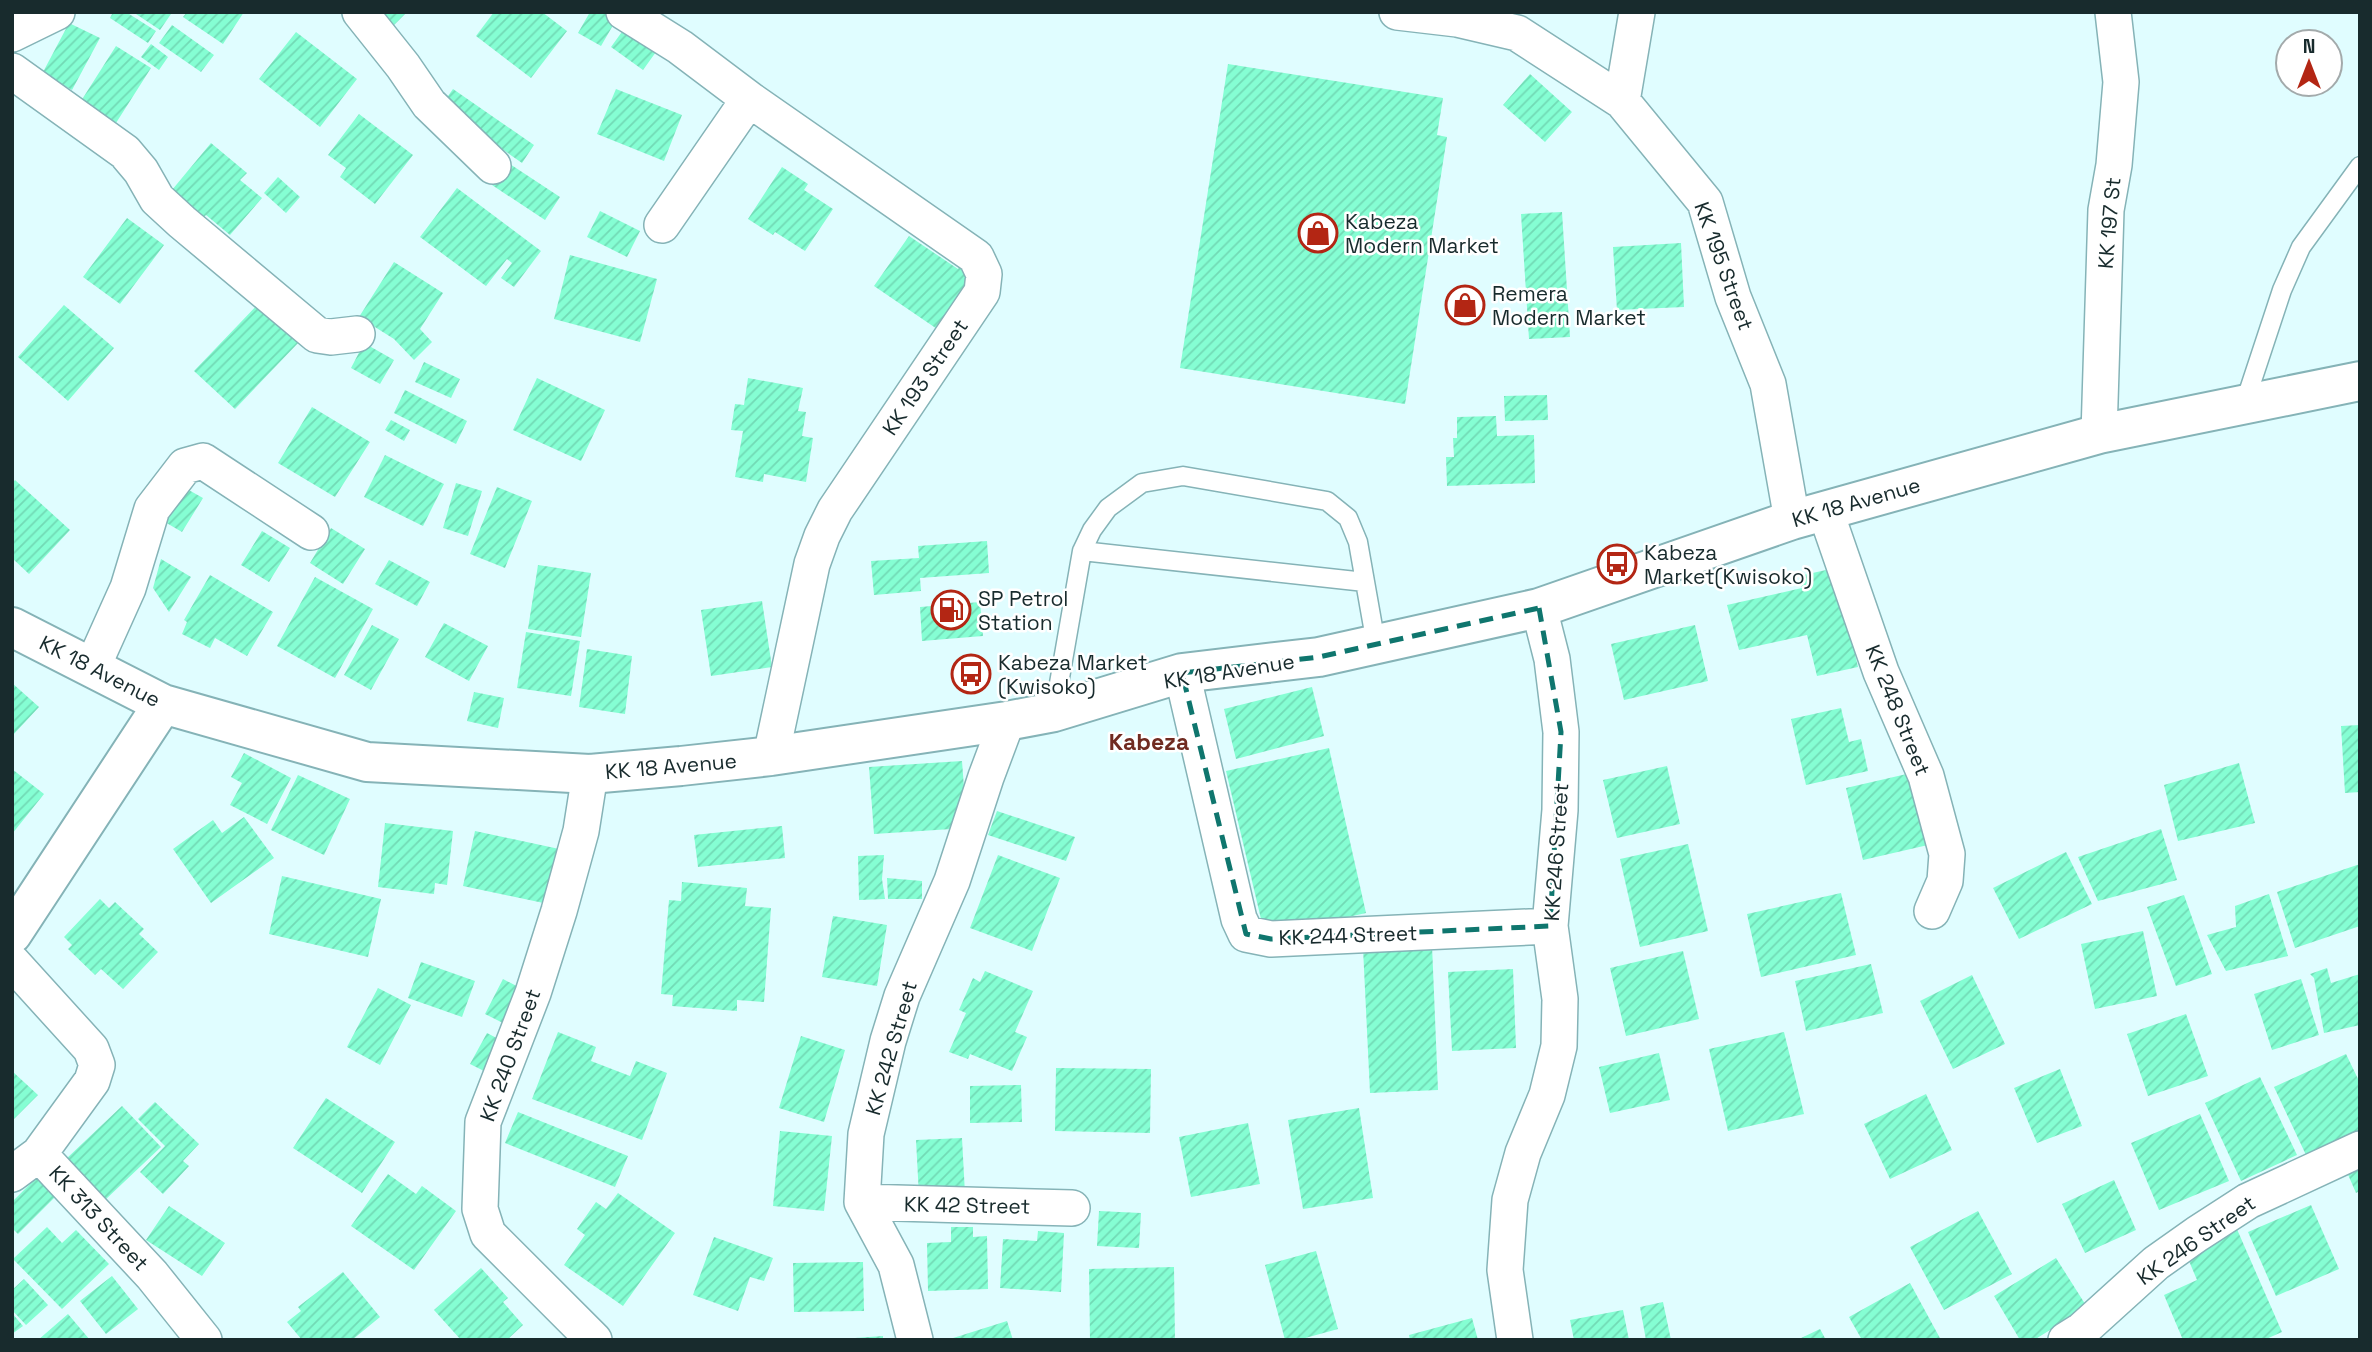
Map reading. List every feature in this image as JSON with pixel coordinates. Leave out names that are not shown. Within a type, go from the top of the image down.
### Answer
[{"type":"main road","name":"KK 18 Avenue","points":[[12,627],[163,704],[366,762],[590,774],[771,756],[1054,712],[1182,673],[1319,657],[1539,608],[1808,515],[2099,434],[2360,382]]},
{"type":"main road","points":[[12,934],[163,704]]},
{"type":"street","points":[[12,34],[57,12]]},
{"type":"street","points":[[360,12],[403,65],[429,104],[493,166]]},
{"type":"street","name":"KK 193 Street","points":[[624,12],[680,47],[749,99],[975,257],[984,274],[982,292],[835,510],[822,536],[812,564],[771,756]]},
{"type":"street","name":"KK 195 Street","points":[[1397,12],[1458,15],[1517,33],[1622,100],[1705,202],[1733,298],[1768,384],[1808,515]]},
{"type":"street","points":[[1622,100],[1637,12]]},
{"type":"street","name":"KK 197 St","points":[[2099,434],[2106,210],[2114,165],[2120,82],[2113,12]]},
{"type":"street","points":[[12,71],[125,152],[141,171],[157,199],[181,222],[317,335],[331,337],[356,334]]},
{"type":"street","points":[[662,225],[749,99]]},
{"type":"street","points":[[92,668],[128,588],[152,509],[185,466],[203,461],[311,532]]},
{"type":"street","name":"KK 248 Street","points":[[1808,515],[1926,776],[1947,854],[1945,881],[1932,911]]},
{"type":"street","name":"KK 246 Street","points":[[1516,1340],[1505,1270],[1510,1200],[1522,1153],[1547,1096],[1559,1046],[1560,999],[1550,926],[1560,810],[1561,732],[1552,659],[1539,608]]},
{"type":"street","name":"KK 244 Street","points":[[1182,673],[1239,919],[1246,933],[1271,939],[1550,926]]},
{"type":"street","name":"KK 242 Street","points":[[862,1202],[866,1133],[888,1041],[902,996],[952,881],[1007,721]]},
{"type":"street","name":"KK 240 Street","points":[[590,774],[581,831],[559,911],[533,993],[483,1122],[480,1209],[488,1234],[594,1340]]},
{"type":"street","name":"KK 313 Street","points":[[12,962],[91,1049],[97,1065],[92,1081],[26,1164],[152,1275],[204,1340]]},
{"type":"street","name":"KK 246 Street","points":[[2081,1337],[2156,1263],[2197,1234],[2248,1201],[2360,1149]]},
{"type":"street","points":[[862,1202],[896,1265],[915,1340]]},
{"type":"street","name":"KK 42 Street","points":[[862,1202],[1072,1208]]},
{"type":"lane","points":[[2244,405],[2282,290],[2301,247],[2360,166]]},
{"type":"lane","points":[[1054,712],[1082,551],[1092,530],[1108,508],[1142,483],[1182,476],[1326,501],[1348,518],[1358,542],[1376,644]]},
{"type":"lane","points":[[1082,551],[1365,582]]},
{"type":"highlighted area","points":[[1539,608],[1561,732],[1550,926],[1271,939],[1246,934],[1182,673],[1319,657]]},
{"type":"building","points":[[113,12],[126,12],[156,31],[148,43],[110,18]]},
{"type":"building","points":[[133,12],[168,12],[171,14],[160,30]]},
{"type":"building","points":[[187,12],[244,12],[223,44],[183,17]]},
{"type":"building","points":[[382,12],[407,12],[394,25]]},
{"type":"building","points":[[494,12],[542,12],[567,31],[531,78],[476,36]]},
{"type":"building","points":[[590,12],[614,12],[619,15],[601,46],[578,33]]},
{"type":"building","points":[[629,22],[661,45],[643,70],[611,47]]},
{"type":"building","points":[[69,23],[100,38],[72,90],[42,74]]},
{"type":"building","points":[[172,25],[214,55],[201,72],[159,43]]},
{"type":"building","points":[[296,32],[357,79],[320,127],[259,79]]},
{"type":"building","points":[[151,44],[168,57],[159,70],[141,57]]},
{"type":"building","points":[[116,46],[151,68],[116,123],[81,101]]},
{"type":"building","points":[[1228,64],[1443,98],[1437,135],[1447,137],[1405,404],[1180,368]]},
{"type":"building","points":[[1530,74],[1572,112],[1545,142],[1503,105]]},
{"type":"building","points":[[453,89],[534,145],[522,163],[441,106]]},
{"type":"building","points":[[616,89],[682,115],[664,161],[597,134]]},
{"type":"building","points":[[359,114],[413,155],[375,204],[340,177],[346,168],[328,155]]},
{"type":"building","points":[[211,143],[247,173],[240,180],[262,198],[230,235],[206,215],[199,223],[167,196]]},
{"type":"building","points":[[507,162],[560,197],[545,220],[492,185]]},
{"type":"building","points":[[782,167],[808,184],[804,190],[833,209],[805,251],[748,219]]},
{"type":"building","points":[[278,177],[300,197],[286,213],[264,193]]},
{"type":"building","points":[[457,188],[541,251],[514,287],[501,278],[512,263],[507,259],[486,286],[420,237]]},
{"type":"building","points":[[600,211],[640,231],[627,257],[587,237]]},
{"type":"building","points":[[1562,212],[1570,337],[1529,339],[1521,214]]},
{"type":"building","points":[[127,218],[164,245],[120,304],[83,277]]},
{"type":"building","points":[[909,236],[958,269],[964,260],[980,271],[940,331],[874,286]]},
{"type":"building","points":[[1681,243],[1684,307],[1617,310],[1613,247]]},
{"type":"building","points":[[570,255],[657,279],[640,342],[554,319]]},
{"type":"building","points":[[394,262],[443,293],[420,329],[432,342],[414,360],[394,339],[359,317]]},
{"type":"building","points":[[259,303],[300,341],[235,409],[194,371]]},
{"type":"building","points":[[64,305],[114,348],[68,401],[18,357]]},
{"type":"building","points":[[364,343],[394,360],[380,384],[351,368]]},
{"type":"building","points":[[424,362],[460,379],[451,398],[415,382]]},
{"type":"building","points":[[537,378],[605,410],[581,461],[513,430]]},
{"type":"building","points":[[748,378],[803,388],[798,411],[806,412],[802,436],[813,438],[806,482],[764,474],[763,482],[735,477],[743,431],[731,430],[735,404],[744,405]]},
{"type":"building","points":[[405,390],[467,421],[456,444],[394,413]]},
{"type":"building","points":[[1547,395],[1548,420],[1505,421],[1504,396]]},
{"type":"building","points":[[312,407],[370,442],[335,497],[278,463]]},
{"type":"building","points":[[1496,416],[1497,436],[1534,435],[1535,483],[1447,486],[1446,457],[1454,457],[1453,438],[1457,438],[1457,417]]},
{"type":"building","points":[[391,420],[410,430],[404,441],[385,430]]},
{"type":"building","points":[[385,455],[444,484],[423,526],[364,497]]},
{"type":"building","points":[[15,480],[70,530],[29,574],[12,558],[12,484]]},
{"type":"building","points":[[456,483],[482,491],[468,536],[443,528]]},
{"type":"building","points":[[178,484],[203,498],[182,532],[158,518]]},
{"type":"building","points":[[497,487],[532,501],[505,568],[470,554]]},
{"type":"building","points":[[331,528],[365,549],[343,584],[310,563]]},
{"type":"building","points":[[262,531],[290,548],[269,582],[241,565]]},
{"type":"building","points":[[987,541],[989,573],[920,578],[921,591],[874,595],[871,561],[919,558],[918,546]]},
{"type":"building","points":[[161,559],[191,577],[169,612],[153,588]]},
{"type":"building","points":[[389,560],[430,582],[417,606],[375,584]]},
{"type":"building","points":[[538,565],[591,573],[581,637],[528,629]]},
{"type":"building","points":[[1835,568],[1858,667],[1817,676],[1807,635],[1739,650],[1727,605],[1802,588],[1799,576]]},
{"type":"building","points":[[210,575],[273,612],[247,656],[215,638],[210,648],[182,634],[187,622],[184,620]]},
{"type":"building","points":[[315,577],[373,609],[335,678],[277,646]]},
{"type":"building","points":[[762,601],[772,667],[711,676],[701,610]]},
{"type":"building","points":[[980,602],[983,636],[922,641],[920,607]]},
{"type":"building","points":[[444,623],[488,646],[469,681],[425,657]]},
{"type":"building","points":[[372,625],[399,639],[371,690],[344,675]]},
{"type":"building","points":[[1695,625],[1708,681],[1624,700],[1611,644]]},
{"type":"building","points":[[526,632],[580,641],[571,696],[517,688]]},
{"type":"building","points":[[587,649],[632,656],[625,714],[579,707]]},
{"type":"building","points":[[12,683],[39,707],[12,736]]},
{"type":"building","points":[[1312,687],[1324,736],[1236,759],[1224,709]]},
{"type":"building","points":[[474,692],[504,698],[498,728],[467,721]]},
{"type":"building","points":[[1841,708],[1849,742],[1861,739],[1868,771],[1806,785],[1791,719]]},
{"type":"building","points":[[2360,725],[2360,792],[2345,793],[2341,726]]},
{"type":"building","points":[[1329,748],[1366,913],[1265,936],[1226,771]]},
{"type":"building","points":[[244,753],[291,778],[267,824],[230,805],[242,783],[231,777]]},
{"type":"building","points":[[962,761],[967,828],[874,834],[869,767]]},
{"type":"building","points":[[2239,763],[2255,823],[2178,841],[2164,785]]},
{"type":"building","points":[[1667,766],[1680,824],[1617,838],[1603,780]]},
{"type":"building","points":[[12,769],[44,794],[12,834]]},
{"type":"building","points":[[1911,773],[1928,845],[1863,860],[1846,788]]},
{"type":"building","points":[[298,775],[350,799],[324,855],[271,830]]},
{"type":"building","points":[[997,811],[1075,837],[1066,861],[988,835]]},
{"type":"building","points":[[244,817],[274,858],[211,903],[173,849],[213,820],[222,833]]},
{"type":"building","points":[[385,823],[453,831],[447,885],[435,883],[434,894],[378,887]]},
{"type":"building","points":[[782,826],[785,858],[698,867],[694,835]]},
{"type":"building","points":[[2161,829],[2177,880],[2098,901],[2078,857]]},
{"type":"building","points":[[475,831],[564,850],[553,905],[463,886]]},
{"type":"building","points":[[1688,844],[1708,931],[1640,947],[1620,859]]},
{"type":"building","points":[[2066,852],[2092,904],[2019,939],[1993,888]]},
{"type":"building","points":[[884,855],[882,879],[885,899],[859,900],[858,856]]},
{"type":"building","points":[[998,855],[1060,878],[1032,951],[970,928]]},
{"type":"building","points":[[2360,864],[2360,926],[2295,948],[2277,892]]},
{"type":"building","points":[[282,876],[381,899],[368,957],[269,934]]},
{"type":"building","points":[[887,878],[922,881],[922,899],[888,899]]},
{"type":"building","points":[[682,882],[747,888],[745,906],[771,908],[764,1002],[737,1000],[737,1011],[672,1006],[673,995],[661,994],[669,900],[681,901]]},
{"type":"building","points":[[1841,893],[1856,955],[1761,977],[1747,914]]},
{"type":"building","points":[[2269,894],[2288,956],[2226,971],[2207,935],[2236,927],[2235,906]]},
{"type":"building","points":[[2184,895],[2212,974],[2176,986],[2147,907]]},
{"type":"building","points":[[100,899],[109,908],[115,902],[144,929],[139,934],[158,952],[123,989],[101,969],[95,975],[68,949],[72,945],[64,937]]},
{"type":"building","points":[[833,916],[887,925],[877,986],[822,977]]},
{"type":"building","points":[[2143,931],[2157,996],[2095,1009],[2081,944]]},
{"type":"building","points":[[1432,945],[1438,1090],[1370,1093],[1363,948]]},
{"type":"building","points":[[1683,951],[1699,1019],[1626,1036],[1610,968]]},
{"type":"building","points":[[421,962],[475,981],[462,1017],[408,998]]},
{"type":"building","points":[[1871,964],[1883,1013],[1806,1031],[1795,981]]},
{"type":"building","points":[[2327,968],[2331,983],[2360,974],[2360,1025],[2324,1033],[2314,978],[2310,974]]},
{"type":"building","points":[[1513,969],[1516,1048],[1452,1051],[1448,972]]},
{"type":"building","points":[[985,971],[1033,991],[1015,1032],[1027,1037],[1012,1071],[970,1054],[968,1059],[949,1052],[966,1013],[959,1010],[973,978],[980,982]]},
{"type":"building","points":[[1972,975],[2005,1044],[1953,1069],[1920,1001]]},
{"type":"building","points":[[503,979],[526,991],[507,1025],[485,1014]]},
{"type":"building","points":[[2301,979],[2319,1035],[2272,1050],[2254,994]]},
{"type":"building","points":[[378,988],[411,1005],[380,1065],[347,1047]]},
{"type":"building","points":[[2186,1014],[2208,1076],[2148,1096],[2127,1034]]},
{"type":"building","points":[[558,1032],[596,1047],[591,1061],[630,1076],[636,1061],[667,1073],[642,1140],[532,1099]]},
{"type":"building","points":[[1784,1032],[1804,1114],[1728,1131],[1709,1049]]},
{"type":"building","points":[[487,1033],[510,1045],[494,1076],[470,1064]]},
{"type":"building","points":[[801,1036],[845,1050],[824,1122],[779,1108]]},
{"type":"building","points":[[1659,1053],[1670,1100],[1610,1113],[1599,1067]]},
{"type":"building","points":[[2346,1054],[2360,1083],[2360,1130],[2306,1155],[2274,1087]]},
{"type":"building","points":[[1056,1068],[1151,1069],[1150,1133],[1055,1131]]},
{"type":"building","points":[[2060,1069],[2082,1126],[2037,1143],[2014,1088]]},
{"type":"building","points":[[12,1071],[38,1095],[12,1121]]},
{"type":"building","points":[[2260,1077],[2297,1155],[2241,1181],[2205,1103]]},
{"type":"building","points":[[1021,1085],[1022,1122],[970,1123],[970,1086]]},
{"type":"building","points":[[1926,1094],[1952,1150],[1890,1179],[1864,1124]]},
{"type":"building","points":[[326,1098],[395,1142],[362,1193],[293,1148]]},
{"type":"building","points":[[155,1102],[199,1144],[183,1161],[189,1166],[163,1194],[140,1172],[165,1146],[138,1119]]},
{"type":"building","points":[[122,1106],[161,1147],[105,1200],[65,1160]]},
{"type":"building","points":[[1359,1108],[1373,1198],[1303,1209],[1288,1120]]},
{"type":"building","points":[[518,1112],[628,1156],[615,1187],[505,1143]]},
{"type":"building","points":[[2200,1114],[2229,1181],[2159,1210],[2131,1143]]},
{"type":"building","points":[[1248,1123],[1260,1184],[1191,1197],[1179,1137]]},
{"type":"building","points":[[780,1131],[832,1136],[824,1211],[773,1206]]},
{"type":"building","points":[[962,1138],[965,1194],[919,1196],[916,1140]]},
{"type":"building","points":[[2360,1156],[2360,1191],[2356,1193],[2343,1163]]},
{"type":"building","points":[[388,1174],[416,1194],[422,1186],[456,1211],[414,1270],[351,1226]]},
{"type":"building","points":[[39,1175],[58,1194],[18,1234],[12,1228],[12,1202]]},
{"type":"building","points":[[2114,1180],[2136,1230],[2085,1253],[2062,1204]]},
{"type":"building","points":[[618,1193],[675,1233],[623,1306],[564,1265],[585,1235],[577,1229],[596,1202],[606,1209]]},
{"type":"building","points":[[2311,1205],[2339,1269],[2276,1296],[2248,1232]]},
{"type":"building","points":[[169,1206],[225,1243],[202,1276],[146,1240]]},
{"type":"building","points":[[1099,1211],[1141,1213],[1139,1248],[1097,1246]]},
{"type":"building","points":[[1978,1211],[2012,1274],[1944,1310],[1910,1247]]},
{"type":"building","points":[[47,1227],[62,1243],[76,1230],[109,1264],[62,1309],[13,1259]]},
{"type":"building","points":[[951,1227],[973,1227],[973,1237],[987,1236],[988,1289],[928,1291],[927,1243],[951,1242]]},
{"type":"building","points":[[2236,1227],[2282,1332],[2264,1340],[2183,1340],[2164,1295],[2197,1280],[2184,1249]]},
{"type":"building","points":[[1038,1231],[1064,1233],[1061,1292],[1000,1288],[1003,1239],[1037,1241]]},
{"type":"building","points":[[714,1237],[773,1258],[764,1281],[750,1277],[738,1311],[693,1295]]},
{"type":"building","points":[[1316,1251],[1338,1329],[1298,1340],[1285,1340],[1265,1265]]},
{"type":"building","points":[[2056,1258],[2087,1307],[2034,1340],[2020,1340],[1994,1296]]},
{"type":"building","points":[[863,1262],[864,1311],[794,1312],[793,1263]]},
{"type":"building","points":[[1174,1267],[1175,1340],[1090,1340],[1089,1269]]},
{"type":"building","points":[[481,1268],[508,1298],[503,1302],[523,1325],[507,1340],[461,1340],[434,1310]]},
{"type":"building","points":[[343,1272],[380,1317],[352,1340],[302,1340],[287,1322],[301,1311],[298,1307]]},
{"type":"building","points":[[112,1276],[138,1309],[106,1334],[80,1301]]},
{"type":"building","points":[[24,1279],[48,1305],[26,1325],[12,1310],[12,1290]]},
{"type":"building","points":[[1910,1283],[1941,1340],[1862,1340],[1849,1317]]},
{"type":"building","points":[[1663,1302],[1671,1340],[1646,1340],[1640,1307]]},
{"type":"building","points":[[1623,1310],[1629,1340],[1574,1340],[1570,1320]]},
{"type":"building","points":[[12,1313],[23,1326],[12,1334]]},
{"type":"building","points":[[68,1314],[90,1340],[38,1340]]},
{"type":"building","points":[[1472,1318],[1478,1340],[1410,1340],[1409,1335]]},
{"type":"building","points":[[1007,1321],[1013,1340],[950,1340],[950,1339]]},
{"type":"building","points":[[1820,1329],[1826,1340],[1797,1340]]},
{"type":"building","points":[[883,1336],[883,1340],[855,1340],[855,1338]]},
{"type":"place","name":"Kabeza Modern Market","points":[[1318,233]]},
{"type":"place","name":"Remera Modern Market","points":[[1465,305]]},
{"type":"place","name":"Kabeza Market(Kwisoko)","points":[[1617,564]]},
{"type":"place","name":"SP Petrol Station","points":[[951,610]]},
{"type":"place","name":"Kabeza Market (Kwisoko)","points":[[971,674]]},
{"type":"district","name":"Kabeza","points":[[1149,742]]}]
